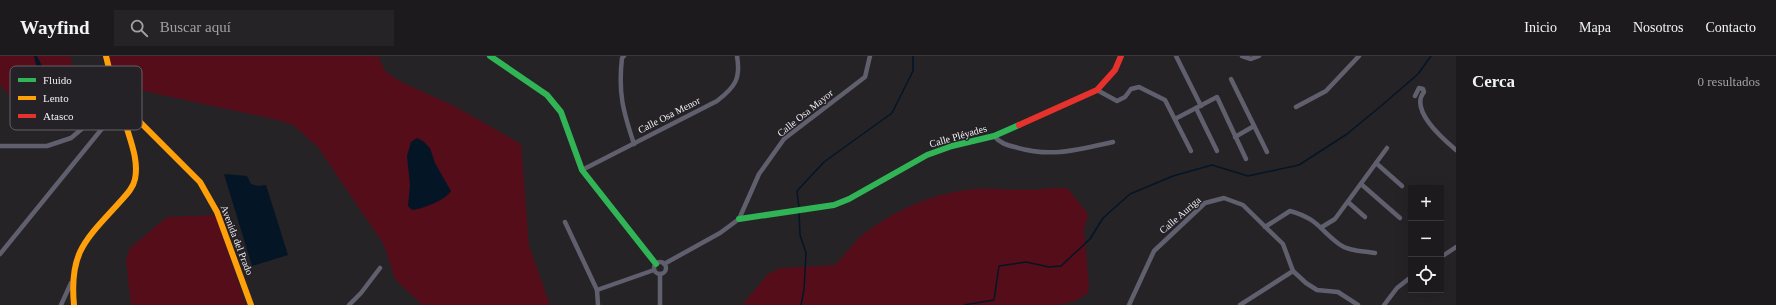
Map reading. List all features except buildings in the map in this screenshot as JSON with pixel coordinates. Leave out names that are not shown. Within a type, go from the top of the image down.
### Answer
[{"type":"street","points":[[106,56],[108,66]]},
{"type":"street","points":[[490,56],[547,96],[561,112],[582,170],[660,274],[660,305]]},
{"type":"street","points":[[624,56],[622,58],[619,83],[624,114],[634,144]]},
{"type":"street","name":"Calle Osa Menor","points":[[582,170],[717,101],[732,89],[740,71],[737,56]]},
{"type":"street","name":"Calle Osa Mayor","points":[[664,264],[720,233],[738,219],[758,174],[784,139],[865,78],[870,56]]},
{"type":"street","name":"Calle Pléyades","points":[[738,219],[834,205],[849,199],[927,155],[952,146],[994,136],[1097,90],[1115,70],[1121,56]]},
{"type":"street","points":[[1176,56],[1217,151]]},
{"type":"street","points":[[1242,56],[1251,59],[1258,56]]},
{"type":"street","points":[[1296,107],[1326,91],[1359,56]]},
{"type":"street","points":[[1230,79],[1267,152]]},
{"type":"street","points":[[1097,90],[1117,101],[1125,97],[1132,89],[1139,87],[1165,100],[1191,151]]},
{"type":"street","points":[[1415,96],[1419,88],[1423,89],[1420,98],[1422,111],[1436,132],[1456,150]]},
{"type":"street","points":[[1175,119],[1217,97],[1246,159]]},
{"type":"street","name":"Avenida del Prado","points":[[142,124],[200,182],[217,212],[251,305]]},
{"type":"street","points":[[1235,137],[1254,126]]},
{"type":"street","points":[[0,146],[47,146],[71,138],[81,130]]},
{"type":"street","points":[[0,254],[62,175],[100,130]]},
{"type":"street","points":[[74,305],[72,272],[79,250],[85,239],[125,197],[135,180],[136,172],[134,153],[127,130]]},
{"type":"street","points":[[994,136],[999,143],[1042,154],[1065,153],[1113,142]]},
{"type":"street","points":[[1322,227],[1335,219],[1387,148]]},
{"type":"street","points":[[1376,163],[1402,186]]},
{"type":"street","points":[[1361,184],[1400,218]]},
{"type":"street","name":"Calle Auriga","points":[[1129,305],[1154,251],[1205,203],[1224,198],[1243,205],[1283,244],[1293,271]]},
{"type":"street","points":[[1348,202],[1365,217]]},
{"type":"street","points":[[1265,227],[1290,212],[1307,216],[1322,227],[1340,245],[1356,250],[1375,253]]},
{"type":"street","points":[[565,222],[597,290],[598,305]]},
{"type":"street","points":[[1444,254],[1456,246]]},
{"type":"street","points":[[597,290],[655,267],[660,262],[664,264],[665,272],[660,274]]},
{"type":"street","points":[[349,305],[361,293],[380,268]]},
{"type":"street","points":[[1240,305],[1293,271],[1306,283],[1317,290],[1338,292],[1350,298],[1358,305]]},
{"type":"street","points":[[1384,305],[1397,288],[1408,279]]},
{"type":"street","points":[[61,305],[72,283]]},
{"type":"shaded area","points":[[0,56],[70,56],[73,66],[10,66],[10,96],[0,85]]},
{"type":"shaded area","points":[[109,56],[378,56],[385,71],[399,81],[454,106],[521,144],[529,246],[550,305],[422,305],[395,279],[384,245],[318,147],[293,125],[278,120],[142,91],[142,66],[112,66]]},
{"type":"shaded area","points":[[1067,188],[1088,214],[1084,230],[1089,286],[1088,293],[1075,301],[1059,305],[742,305],[768,274],[780,268],[835,265],[864,233],[893,215],[920,202],[963,190],[1031,190]]},
{"type":"shaded area","points":[[215,215],[246,305],[131,305],[126,260],[130,248],[167,217]]},
{"type":"water","points":[[34,56],[37,56],[42,66],[36,66]]},
{"type":"water","points":[[417,138],[423,141],[430,148],[435,163],[451,191],[444,198],[433,204],[412,210],[408,206],[410,185],[407,156],[411,142]]},
{"type":"water","points":[[224,174],[247,176],[251,184],[258,186],[266,185],[288,255],[252,266]]},
{"type":"waterway","points":[[799,208],[797,191],[824,162],[892,113],[913,71],[913,56]]},
{"type":"waterway","points":[[964,305],[994,300],[999,266],[1026,262],[1049,267],[1061,266],[1090,239],[1103,218],[1130,194],[1173,176],[1212,165],[1248,176],[1299,165],[1347,134],[1381,106],[1418,74],[1431,56]]},
{"type":"waterway","points":[[799,212],[800,235],[806,253],[804,290],[801,305]]},
{"type":"traffic: fast","points":[[490,56],[547,95],[561,112],[582,170],[656,264]]},
{"type":"traffic: fast","points":[[739,219],[834,205],[849,199],[927,155],[952,146],[994,136],[1019,125]]},
{"type":"traffic: slow","points":[[106,56],[108,66]]},
{"type":"traffic: slow","points":[[142,124],[200,182],[217,212],[251,305]]},
{"type":"traffic: slow","points":[[74,305],[74,272],[82,248],[96,228],[128,192],[135,179],[135,157],[127,130]]},
{"type":"traffic: jam","points":[[1019,125],[1097,90],[1115,70],[1121,56]]}]
